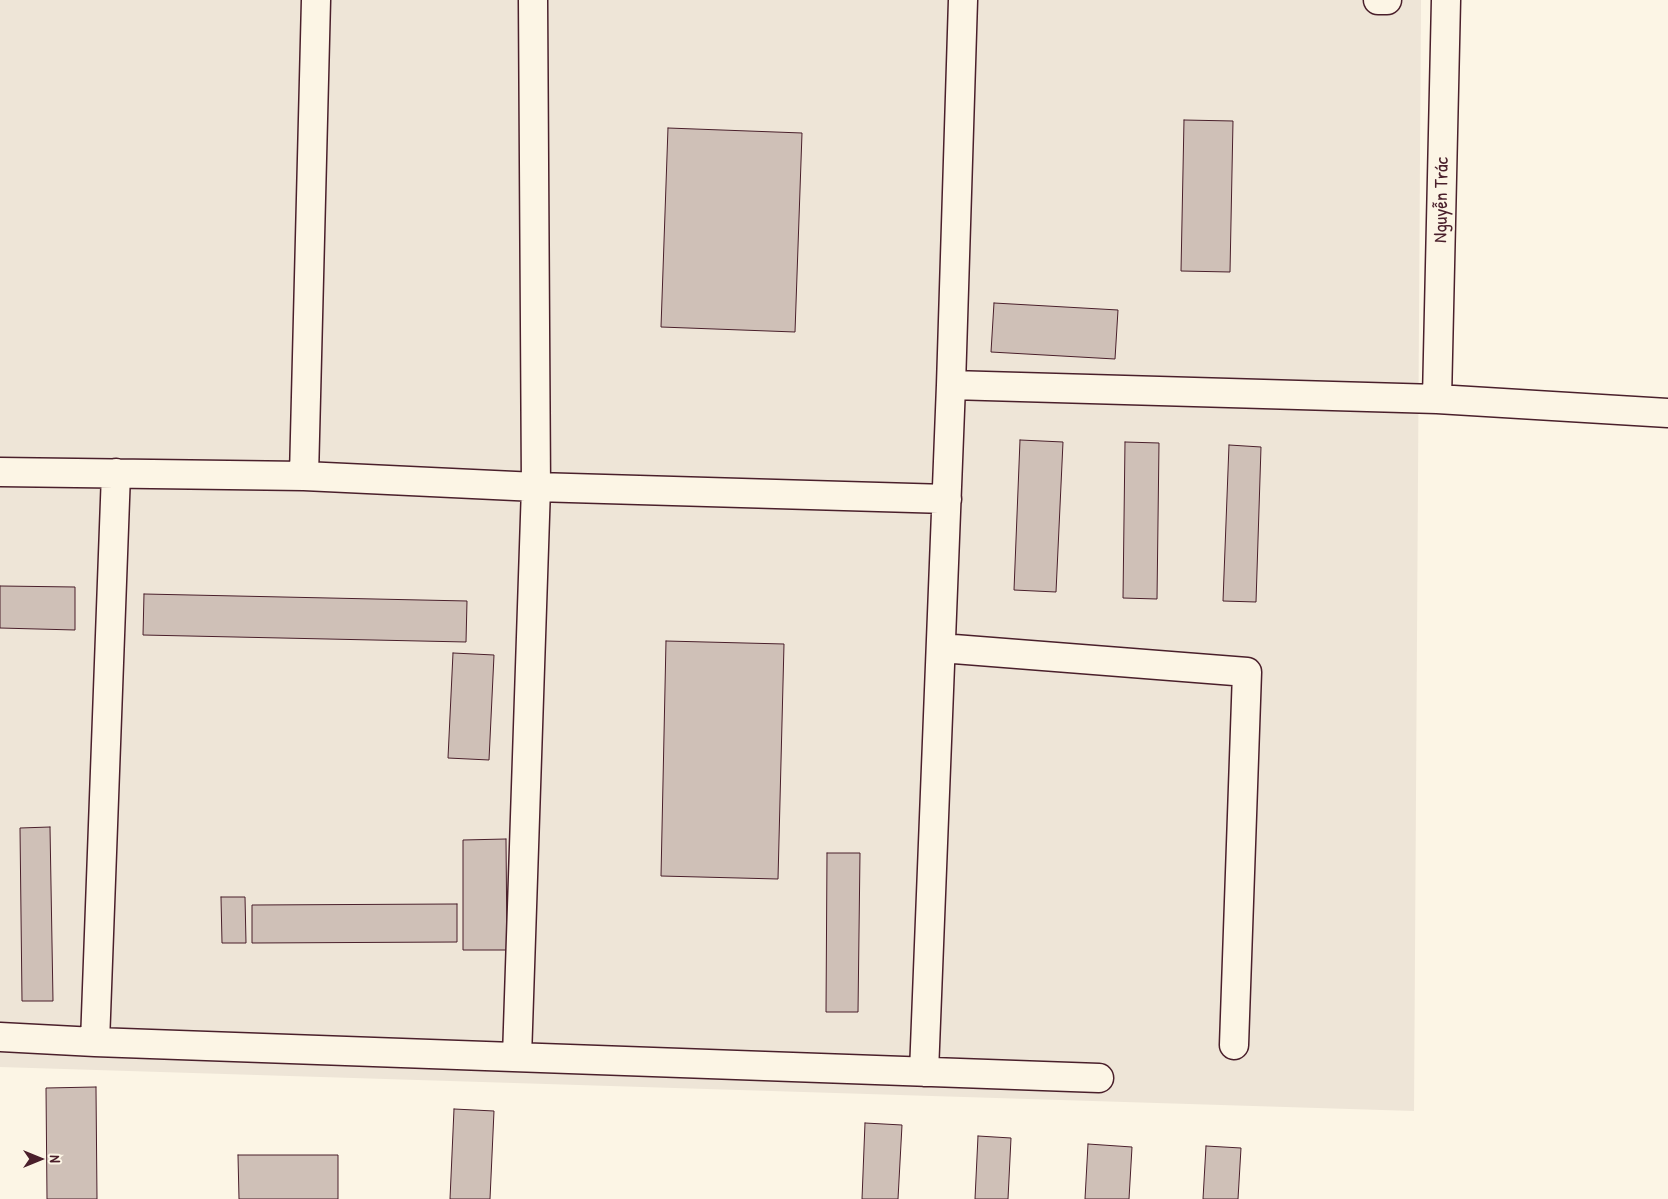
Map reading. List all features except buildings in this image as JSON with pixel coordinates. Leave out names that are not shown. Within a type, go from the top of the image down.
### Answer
[{"type":"street","points":[[304,476],[316,0]]},
{"type":"street","points":[[517,1057],[536,487],[533,0]]},
{"type":"street","points":[[924,1072],[947,499],[963,0]]},
{"type":"street","points":[[1378,0],[1388,0]]},
{"type":"street","name":"Nguyễn Trác","points":[[1437,399],[1446,0]]},
{"type":"street","points":[[951,385],[1437,399],[1668,413]]},
{"type":"street","points":[[0,472],[304,476],[536,487],[947,499]]},
{"type":"street","points":[[95,1042],[116,473]]},
{"type":"street","points":[[941,648],[1247,672],[1234,1045]]},
{"type":"street","points":[[0,1037],[1100,1078]]},
{"type":"shaded area","points":[[0,0],[1421,0],[1414,1111],[0,1067]]}]
